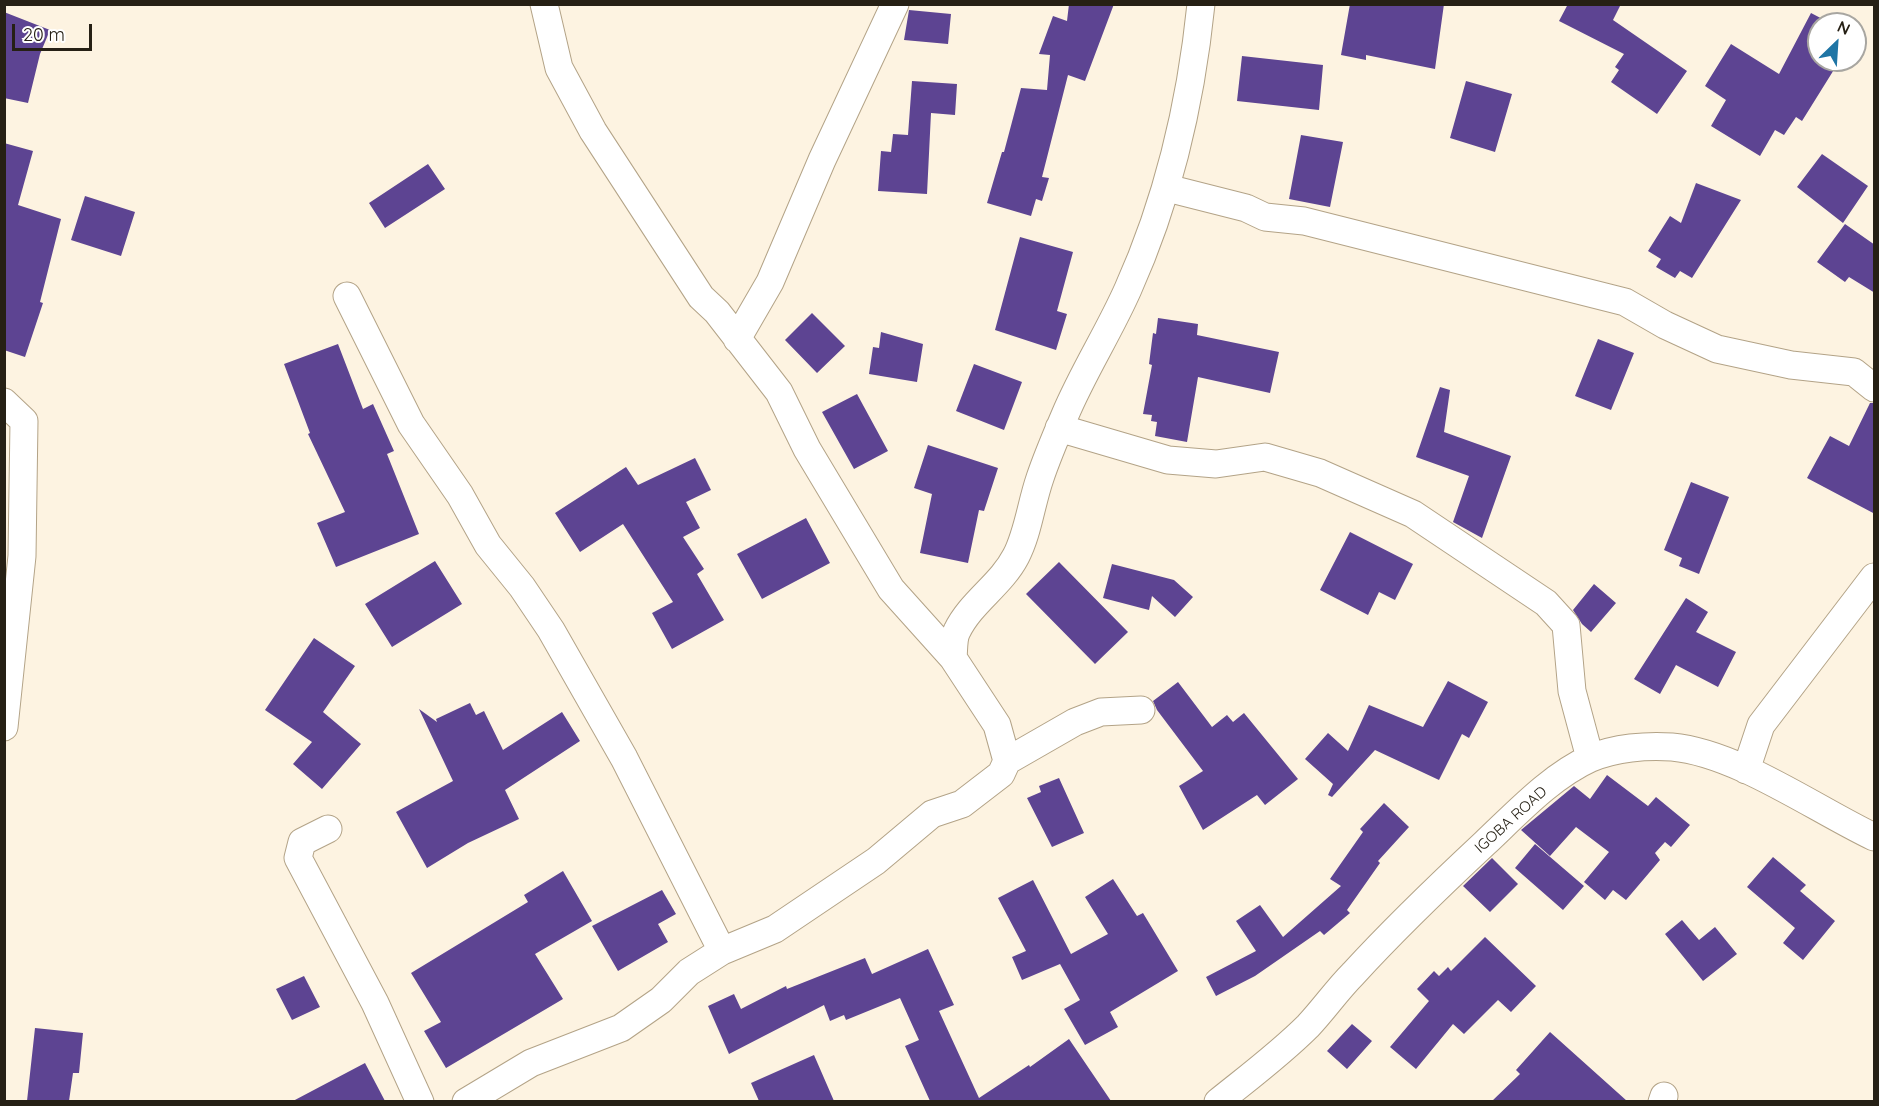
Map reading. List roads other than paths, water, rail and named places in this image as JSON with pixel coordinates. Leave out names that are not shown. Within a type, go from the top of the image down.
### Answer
[{"type":"street","points":[[544,4],[559,68],[593,131],[701,297],[779,392],[807,449],[891,589],[953,658],[998,725],[1007,761]]},
{"type":"street","points":[[737,339],[770,282],[822,160],[895,4]]},
{"type":"street","points":[[953,658],[956,633],[970,611],[1002,577],[1016,556],[1040,478],[1077,386],[1128,291],[1167,188],[1197,48],[1201,4]]},
{"type":"street","points":[[1167,188],[1246,208],[1265,217],[1304,221],[1625,302],[1665,325],[1717,349],[1791,365],[1854,372],[1875,387]]},
{"type":"street","points":[[347,296],[411,424],[460,495],[488,545],[522,587],[568,659],[624,758],[722,951]]},
{"type":"street","points":[[4,402],[24,421],[22,556],[4,727]]},
{"type":"street","points":[[1059,429],[1168,460],[1216,464],[1266,457],[1320,473],[1413,514],[1546,603],[1566,625],[1572,691],[1590,758]]},
{"type":"street","points":[[1746,770],[1761,725],[1875,577]]},
{"type":"street","points":[[466,1101],[531,1062],[621,1028],[661,1000],[689,972],[722,951],[775,929],[876,861],[932,814],[962,804],[1000,774],[1007,761],[1075,722],[1101,712],[1141,710]]},
{"type":"street","name":"IGOBA ROAD","points":[[1218,1101],[1269,1062],[1309,1025],[1352,975],[1419,905],[1518,812],[1558,777],[1590,758],[1610,752],[1672,747],[1702,753],[1746,770],[1875,837]]},
{"type":"street","points":[[328,829],[302,842],[298,858],[375,1003],[420,1101]]}]
